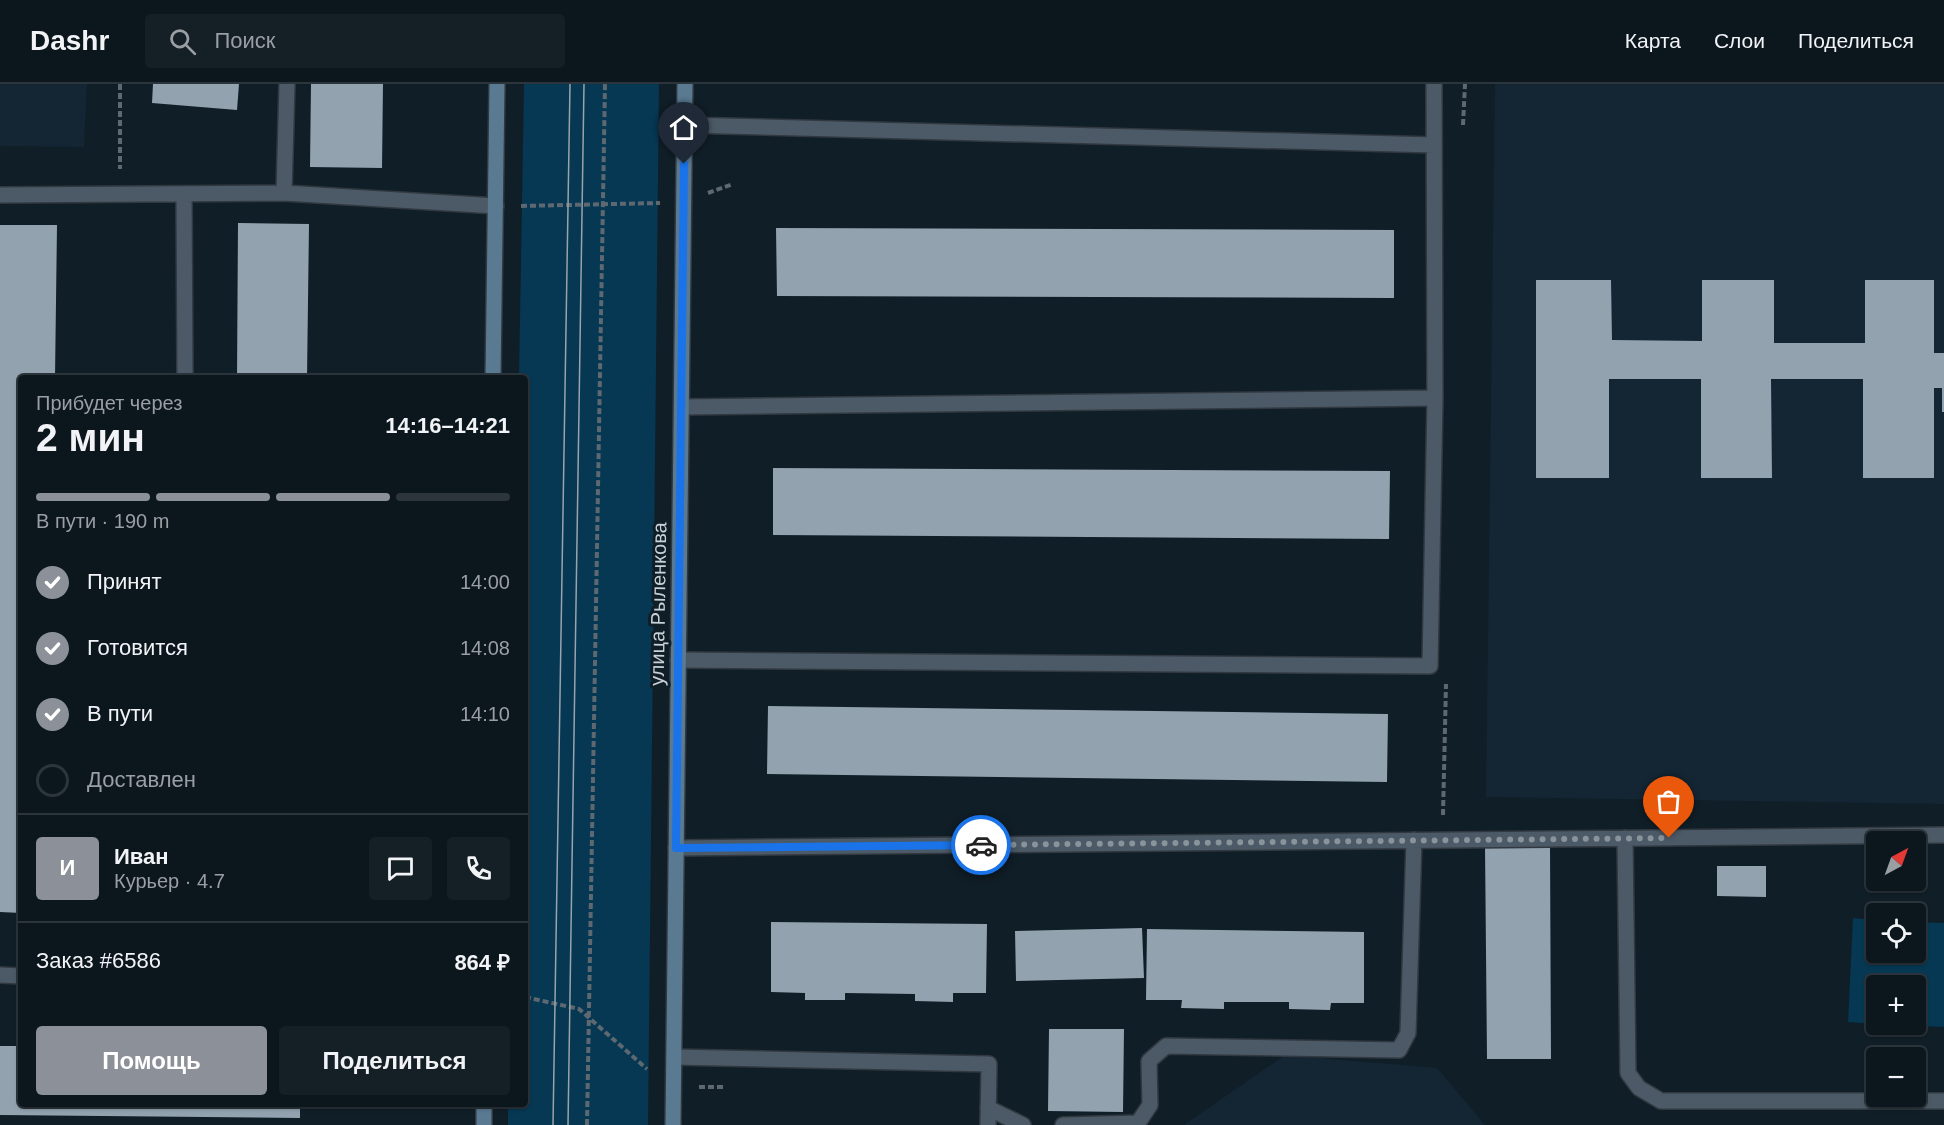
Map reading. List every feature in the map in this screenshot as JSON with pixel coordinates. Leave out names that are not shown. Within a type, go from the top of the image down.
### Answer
[{"type":"main road","points":[[494,375],[497,84]]},
{"type":"main road","name":"улица Рыленкова","points":[[673,1125],[685,84]]},
{"type":"main road","points":[[484,1107],[484,1125]]},
{"type":"lane","points":[[284,194],[287,84]]},
{"type":"lane","points":[[678,660],[1430,666],[1435,398],[1434,84]]},
{"type":"lane","points":[[685,125],[1434,144]]},
{"type":"lane","points":[[184,194],[185,375]]},
{"type":"lane","points":[[0,195],[284,194],[496,206]]},
{"type":"lane","points":[[682,407],[1435,398]]},
{"type":"lane","points":[[676,848],[1944,835]]},
{"type":"lane","points":[[1625,838],[1628,1073],[1639,1088],[1661,1101],[1944,1101]]},
{"type":"lane","points":[[1063,1125],[1138,1123],[1150,1105],[1149,1061],[1166,1046],[1399,1050],[1408,1033],[1413,840]]},
{"type":"lane","points":[[0,975],[18,976]]},
{"type":"lane","points":[[674,1057],[989,1064],[988,1125]]},
{"type":"lane","points":[[988,1108],[1023,1125]]},
{"type":"path","points":[[120,84],[121,194]]},
{"type":"path","points":[[587,1125],[605,84]]},
{"type":"path","points":[[496,206],[684,202],[733,183]]},
{"type":"path","points":[[528,998],[579,1009],[666,1087],[723,1087]]},
{"type":"shaded area","points":[[0,84],[87,84],[84,147],[0,146]]},
{"type":"shaded area","points":[[524,84],[659,84],[648,1125],[508,1125],[508,1107],[528,1107],[528,375],[519,375]]},
{"type":"shaded area","points":[[1495,84],[1944,84],[1944,804],[1486,797]]},
{"type":"shaded area","points":[[1853,918],[1866,919],[1866,963],[1926,963],[1926,922],[1944,923],[1944,1027],[1926,1026],[1926,975],[1866,975],[1866,1023],[1848,1022]]},
{"type":"shaded area","points":[[1285,1055],[1437,1068],[1485,1125],[1184,1125]]},
{"type":"building","points":[[153,84],[239,84],[237,110],[152,103]]},
{"type":"building","points":[[311,84],[383,84],[382,168],[310,167]]},
{"type":"building","points":[[238,223],[309,224],[307,375],[237,375]]},
{"type":"building","points":[[0,225],[57,225],[55,375],[18,375],[18,913],[0,912]]},
{"type":"building","points":[[776,228],[1394,230],[1394,298],[777,296]]},
{"type":"building","points":[[1536,280],[1611,280],[1612,340],[1702,341],[1702,280],[1774,280],[1774,343],[1865,343],[1865,280],[1934,280],[1934,353],[1944,353],[1944,412],[1942,412],[1942,388],[1934,388],[1934,478],[1863,478],[1863,379],[1771,379],[1772,478],[1701,478],[1701,379],[1609,379],[1609,478],[1536,478]]},
{"type":"building","points":[[773,468],[1390,471],[1389,539],[773,535]]},
{"type":"building","points":[[768,706],[1388,714],[1387,782],[767,774]]},
{"type":"building","points":[[1550,845],[1551,1059],[1487,1059],[1485,846]]},
{"type":"building","points":[[1717,866],[1766,866],[1766,897],[1717,896]]},
{"type":"building","points":[[771,922],[987,924],[986,993],[953,993],[953,1002],[915,1001],[915,994],[845,993],[845,1000],[805,1000],[805,993],[771,992]]},
{"type":"building","points":[[1142,928],[1144,978],[1016,981],[1015,931]]},
{"type":"building","points":[[1147,929],[1364,932],[1364,1003],[1331,1003],[1330,1010],[1289,1009],[1289,1002],[1224,1002],[1224,1009],[1181,1008],[1182,1000],[1146,1000]]},
{"type":"building","points":[[1049,1029],[1124,1029],[1123,1112],[1048,1111]]},
{"type":"building","points":[[0,1046],[18,1046],[18,1107],[300,1107],[300,1118],[0,1115]]},
{"type":"tram line","points":[[553,1125],[570,84]]},
{"type":"tram line","points":[[568,1125],[584,84]]},
{"type":"way so far","points":[[981,845],[1669,838]]},
{"type":"route","points":[[684,164],[676,848],[981,845]]}]
